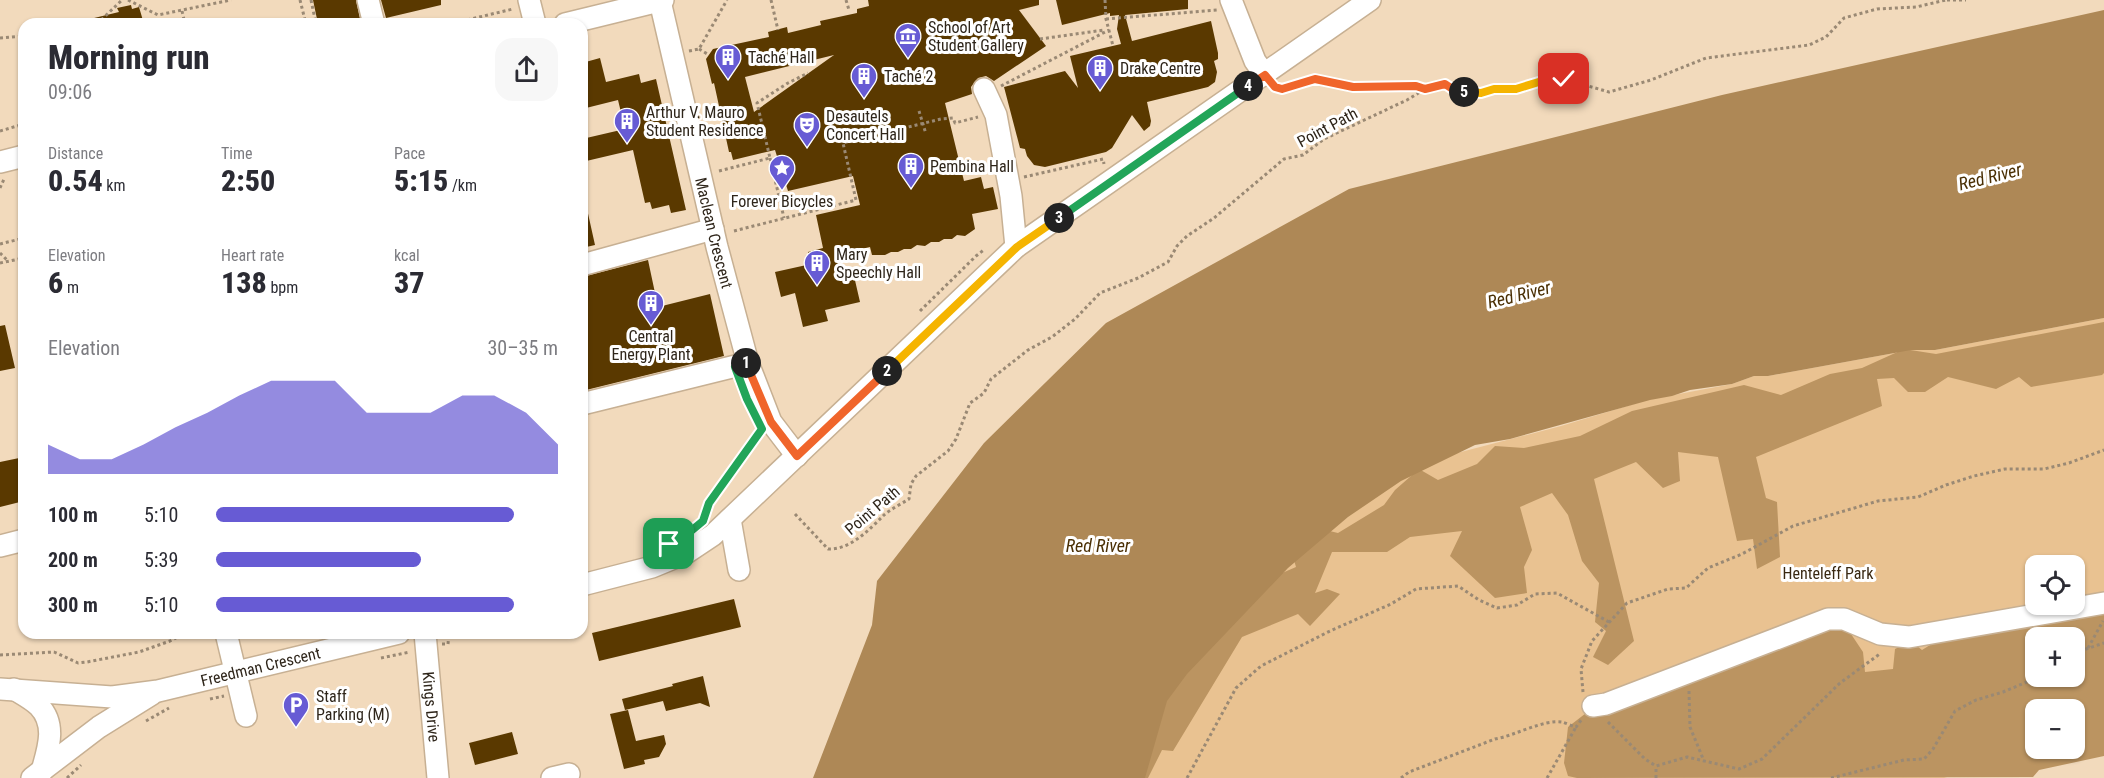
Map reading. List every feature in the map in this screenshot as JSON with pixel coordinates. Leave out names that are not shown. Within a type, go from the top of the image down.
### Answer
[{"type":"street","points":[[368,0],[372,18]]},
{"type":"street","points":[[588,18],[661,0]]},
{"type":"street","name":"Maclean Crescent","points":[[661,0],[713,229],[748,363],[771,422],[797,456]]},
{"type":"street","points":[[588,583],[652,567],[686,553],[713,535],[1017,247],[1370,0]]},
{"type":"street","points":[[1232,4],[1255,61],[1265,75]]},
{"type":"street","points":[[991,88],[1011,196],[1017,247]]},
{"type":"street","points":[[2,169],[18,160]]},
{"type":"street","points":[[588,263],[713,229]]},
{"type":"street","points":[[593,405],[687,385],[748,363]]},
{"type":"street","points":[[730,519],[739,570]]},
{"type":"street","points":[[0,546],[18,542]]},
{"type":"street","points":[[1593,706],[1606,704],[1828,619],[1844,619],[1880,634],[1909,637],[2104,603]]},
{"type":"street","points":[[227,639],[246,716]]},
{"type":"street","name":"Freedman Crescent","points":[[7,688],[112,697],[158,691],[373,639]]},
{"type":"street","name":"Kings Drive","points":[[425,639],[425,713],[438,778]]},
{"type":"street","points":[[7,688],[39,706],[50,725],[50,741],[37,774]]},
{"type":"street","name":"Freedman Crescent","points":[[37,774],[99,727],[158,691]]},
{"type":"path","points":[[103,18],[122,0]]},
{"type":"path","points":[[128,0],[158,15],[231,0]]},
{"type":"path","points":[[300,0],[304,18]]},
{"type":"path","points":[[311,0],[315,18]]},
{"type":"path","points":[[699,49],[728,0]]},
{"type":"path","points":[[771,0],[778,30]]},
{"type":"path","points":[[846,0],[849,10]]},
{"type":"path","points":[[1105,0],[1106,19],[1113,46]]},
{"type":"path","name":"Point Path","points":[[795,514],[828,549],[840,550],[864,534],[885,514],[909,499],[911,484],[916,476],[948,451],[956,439],[970,403],[984,393],[991,379],[1028,350],[1052,337],[1075,319],[1100,293],[1138,278],[1168,262],[1177,246],[1187,236],[1214,218],[1284,159],[1303,155],[1324,139],[1407,100],[1425,89],[1445,84],[1457,92],[1481,93],[1494,89],[1516,89],[1553,79],[1564,79],[1609,92],[1651,80],[1706,58],[1809,45],[1826,37],[1844,18],[1877,9],[1916,7],[1947,0],[1966,0]]},
{"type":"path","points":[[1106,19],[1232,4]]},
{"type":"path","points":[[485,18],[532,10]]},
{"type":"path","points":[[182,11],[184,18]]},
{"type":"path","points":[[1040,39],[1109,30]]},
{"type":"path","points":[[991,88],[1109,30]]},
{"type":"path","points":[[0,38],[18,36]]},
{"type":"path","points":[[689,51],[699,49],[709,55]]},
{"type":"path","points":[[784,218],[757,103],[788,82],[808,73]]},
{"type":"path","points":[[1265,75],[1275,87],[1282,89],[1315,79],[1353,87],[1416,86],[1425,89]]},
{"type":"path","points":[[919,111],[926,134]]},
{"type":"path","points":[[734,231],[856,200],[843,143],[941,119],[953,118],[955,123],[994,111]]},
{"type":"path","points":[[0,131],[18,126]]},
{"type":"path","points":[[719,171],[770,158]]},
{"type":"path","points":[[1019,178],[1103,159],[1104,166]]},
{"type":"path","points":[[0,188],[2,169]]},
{"type":"path","points":[[0,244],[18,240]]},
{"type":"path","points":[[0,253],[8,261]]},
{"type":"path","points":[[0,263],[18,259]]},
{"type":"path","points":[[703,521],[709,503],[762,429]]},
{"type":"path","points":[[1894,636],[1891,645],[1840,683],[1762,759],[1739,769],[1687,757],[1656,766],[1645,759],[1593,706],[1583,692],[1581,669],[1592,641],[1627,603],[1668,589],[1686,588],[1708,568],[1742,554],[1794,526],[1878,501],[1918,496],[1974,476],[2005,469],[2044,469],[2069,463],[2104,450]]},
{"type":"path","points":[[1187,778],[1236,688],[1261,666],[1330,631],[1391,604],[1416,589],[1458,586],[1479,600],[1497,608],[1517,604],[1535,594],[1557,594],[1609,622]]},
{"type":"path","points":[[2088,648],[2104,619]]},
{"type":"path","points":[[0,655],[54,652],[78,663],[139,652],[174,639]]},
{"type":"path","points":[[448,639],[448,644]]},
{"type":"path","points":[[2085,649],[2104,644]]},
{"type":"path","points":[[1696,669],[1689,690],[1690,727],[1704,761]]},
{"type":"path","points":[[1831,778],[1904,760],[1924,759],[1933,749],[1955,711],[1976,700],[2025,683]]},
{"type":"path","points":[[1547,778],[1576,727],[1593,706]]},
{"type":"path","points":[[1401,778],[1409,772],[1440,759],[1547,723],[1561,722],[1576,727]]},
{"type":"path","points":[[1656,766],[1656,778]]},
{"type":"green space","name":"Henteleff Park","points":[[2104,318],[2104,738],[2085,720],[2085,699],[2025,699],[2025,752],[1944,778],[1127,778],[1221,617],[1415,464],[1561,426],[1647,400],[1732,384],[1754,376],[1768,376],[1911,350],[1935,350]]},
{"type":"shaded area","points":[[2104,322],[2104,373],[2102,375],[2031,387],[2019,377],[1996,389],[1948,377],[1925,392],[1908,392],[1894,378],[1877,379],[1882,406],[1756,457],[1766,498],[1777,502],[1780,557],[1757,569],[1753,539],[1737,541],[1718,457],[1678,452],[1680,481],[1663,488],[1636,462],[1594,479],[1634,641],[1608,665],[1593,657],[1606,631],[1595,622],[1599,583],[1582,561],[1568,515],[1552,493],[1520,507],[1532,550],[1524,567],[1527,593],[1495,598],[1450,556],[1462,531],[1410,537],[1387,552],[1332,552],[1315,593],[1327,589],[1340,594],[1310,626],[1298,614],[1242,637],[1173,751],[1162,750],[1148,778],[1127,778],[1155,711],[1259,583],[1296,567],[1289,543],[1313,527],[1338,533],[1384,505],[1395,490],[1419,469],[1438,480],[1477,464],[1495,446],[1524,448],[1580,436],[1632,411],[1744,385],[1781,395],[1830,374],[1862,368],[1904,349],[1936,354]]},
{"type":"shaded area","points":[[2104,609],[2104,756],[2039,770],[2033,777],[1577,778],[1568,776],[1564,763],[1568,727],[1590,710],[1824,625],[1845,625],[1863,652],[1865,672],[1893,669],[1895,649],[1911,641],[1922,650],[1943,637],[2070,615],[2085,615],[2085,612]]},
{"type":"water","name":"Red River","points":[[2104,10],[2104,318],[1935,350],[1911,350],[1768,376],[1754,376],[1732,384],[1690,390],[1650,400],[1510,439],[1475,445],[1401,481],[1348,517],[1288,568],[1187,674],[1167,701],[1145,778],[813,778],[872,625],[877,581],[984,443],[1106,323],[1349,189],[1722,95]]},
{"type":"building","points":[[313,0],[356,0],[360,18],[317,18]]},
{"type":"building","points":[[381,0],[441,0],[441,5],[386,18]]},
{"type":"building","points":[[868,0],[1039,0],[1039,5],[1019,10],[1046,46],[994,81],[986,76],[978,78],[971,87],[972,94],[945,103],[964,181],[981,177],[984,189],[993,187],[998,209],[972,214],[975,229],[965,236],[957,235],[952,239],[931,242],[925,246],[917,245],[911,249],[885,255],[872,255],[870,247],[836,255],[841,278],[854,276],[860,302],[825,310],[828,321],[803,327],[795,293],[781,297],[775,272],[811,264],[808,252],[823,248],[816,215],[860,205],[853,176],[788,191],[775,150],[733,160],[706,59],[713,49],[769,37],[768,32],[787,27],[788,33],[821,25],[820,21],[857,13],[857,9],[869,6]],"holes":[[[834,55],[754,112],[745,77]]]},
{"type":"building","name":"Drake Centre","points":[[1056,0],[1188,0],[1188,9],[1125,15],[1132,41],[1211,21],[1218,53],[1218,59],[1214,61],[1217,72],[1215,82],[1208,87],[1147,102],[1150,126],[1144,131],[1132,115],[1112,148],[1106,152],[1045,167],[1034,165],[1025,149],[1020,148],[1004,87],[1065,71],[1078,88],[1070,56],[1121,44],[1117,29],[1119,15],[1110,16],[1110,13],[1062,25]]},
{"type":"building","points":[[131,5],[132,9],[139,7],[142,18],[94,18],[119,12],[117,8]]},
{"type":"building","name":"Arthur V. Mauro Student Residence","points":[[600,58],[606,82],[639,74],[641,83],[656,79],[686,210],[671,213],[669,205],[652,209],[650,202],[645,203],[633,150],[588,161],[588,138],[625,129],[618,100],[588,108],[588,61]]},
{"type":"building","points":[[588,214],[595,245],[588,247]]},
{"type":"building","name":"Central Energy Plant","points":[[648,260],[658,307],[710,294],[724,356],[588,390],[588,275]]},
{"type":"building","points":[[5,325],[15,368],[0,371],[0,326]]},
{"type":"building","points":[[18,458],[18,502],[0,507],[0,462]]},
{"type":"building","points":[[734,599],[741,627],[599,661],[592,633]]},
{"type":"building","points":[[703,676],[710,707],[700,703],[666,711],[663,701],[625,710],[622,699]]},
{"type":"building","points":[[628,710],[636,741],[664,735],[666,744],[659,757],[644,760],[645,764],[624,769],[610,714]]},
{"type":"building","points":[[512,732],[518,754],[475,765],[469,743]]},
{"type":"place","name":"School of Art Student Gallery","points":[[908,59]]},
{"type":"place","name":"Taché Hall","points":[[728,80]]},
{"type":"place","name":"Drake Centre","points":[[1100,91]]},
{"type":"place","name":"Taché 2","points":[[864,99]]},
{"type":"place","name":"Arthur V. Mauro Student Residence","points":[[627,144]]},
{"type":"place","name":"Desautels Concert Hall","points":[[807,148]]},
{"type":"place","name":"Pembina Hall","points":[[911,189]]},
{"type":"place","name":"Forever Bicycles","points":[[782,191]]},
{"type":"place","name":"Mary Speechly Hall","points":[[817,286]]},
{"type":"place","name":"Central Energy Plant","points":[[651,326]]},
{"type":"place","name":"Staff Parking (M)","points":[[296,728]]},
{"type":"route","points":[[669,544],[703,521],[709,503],[762,429],[735,367],[748,363],[771,422],[797,456],[1017,247],[1265,75],[1275,87],[1282,89],[1315,79],[1353,87],[1416,86],[1425,89],[1445,84],[1457,92],[1468,93],[1481,93],[1494,89],[1516,89],[1542,81],[1564,79]]}]
